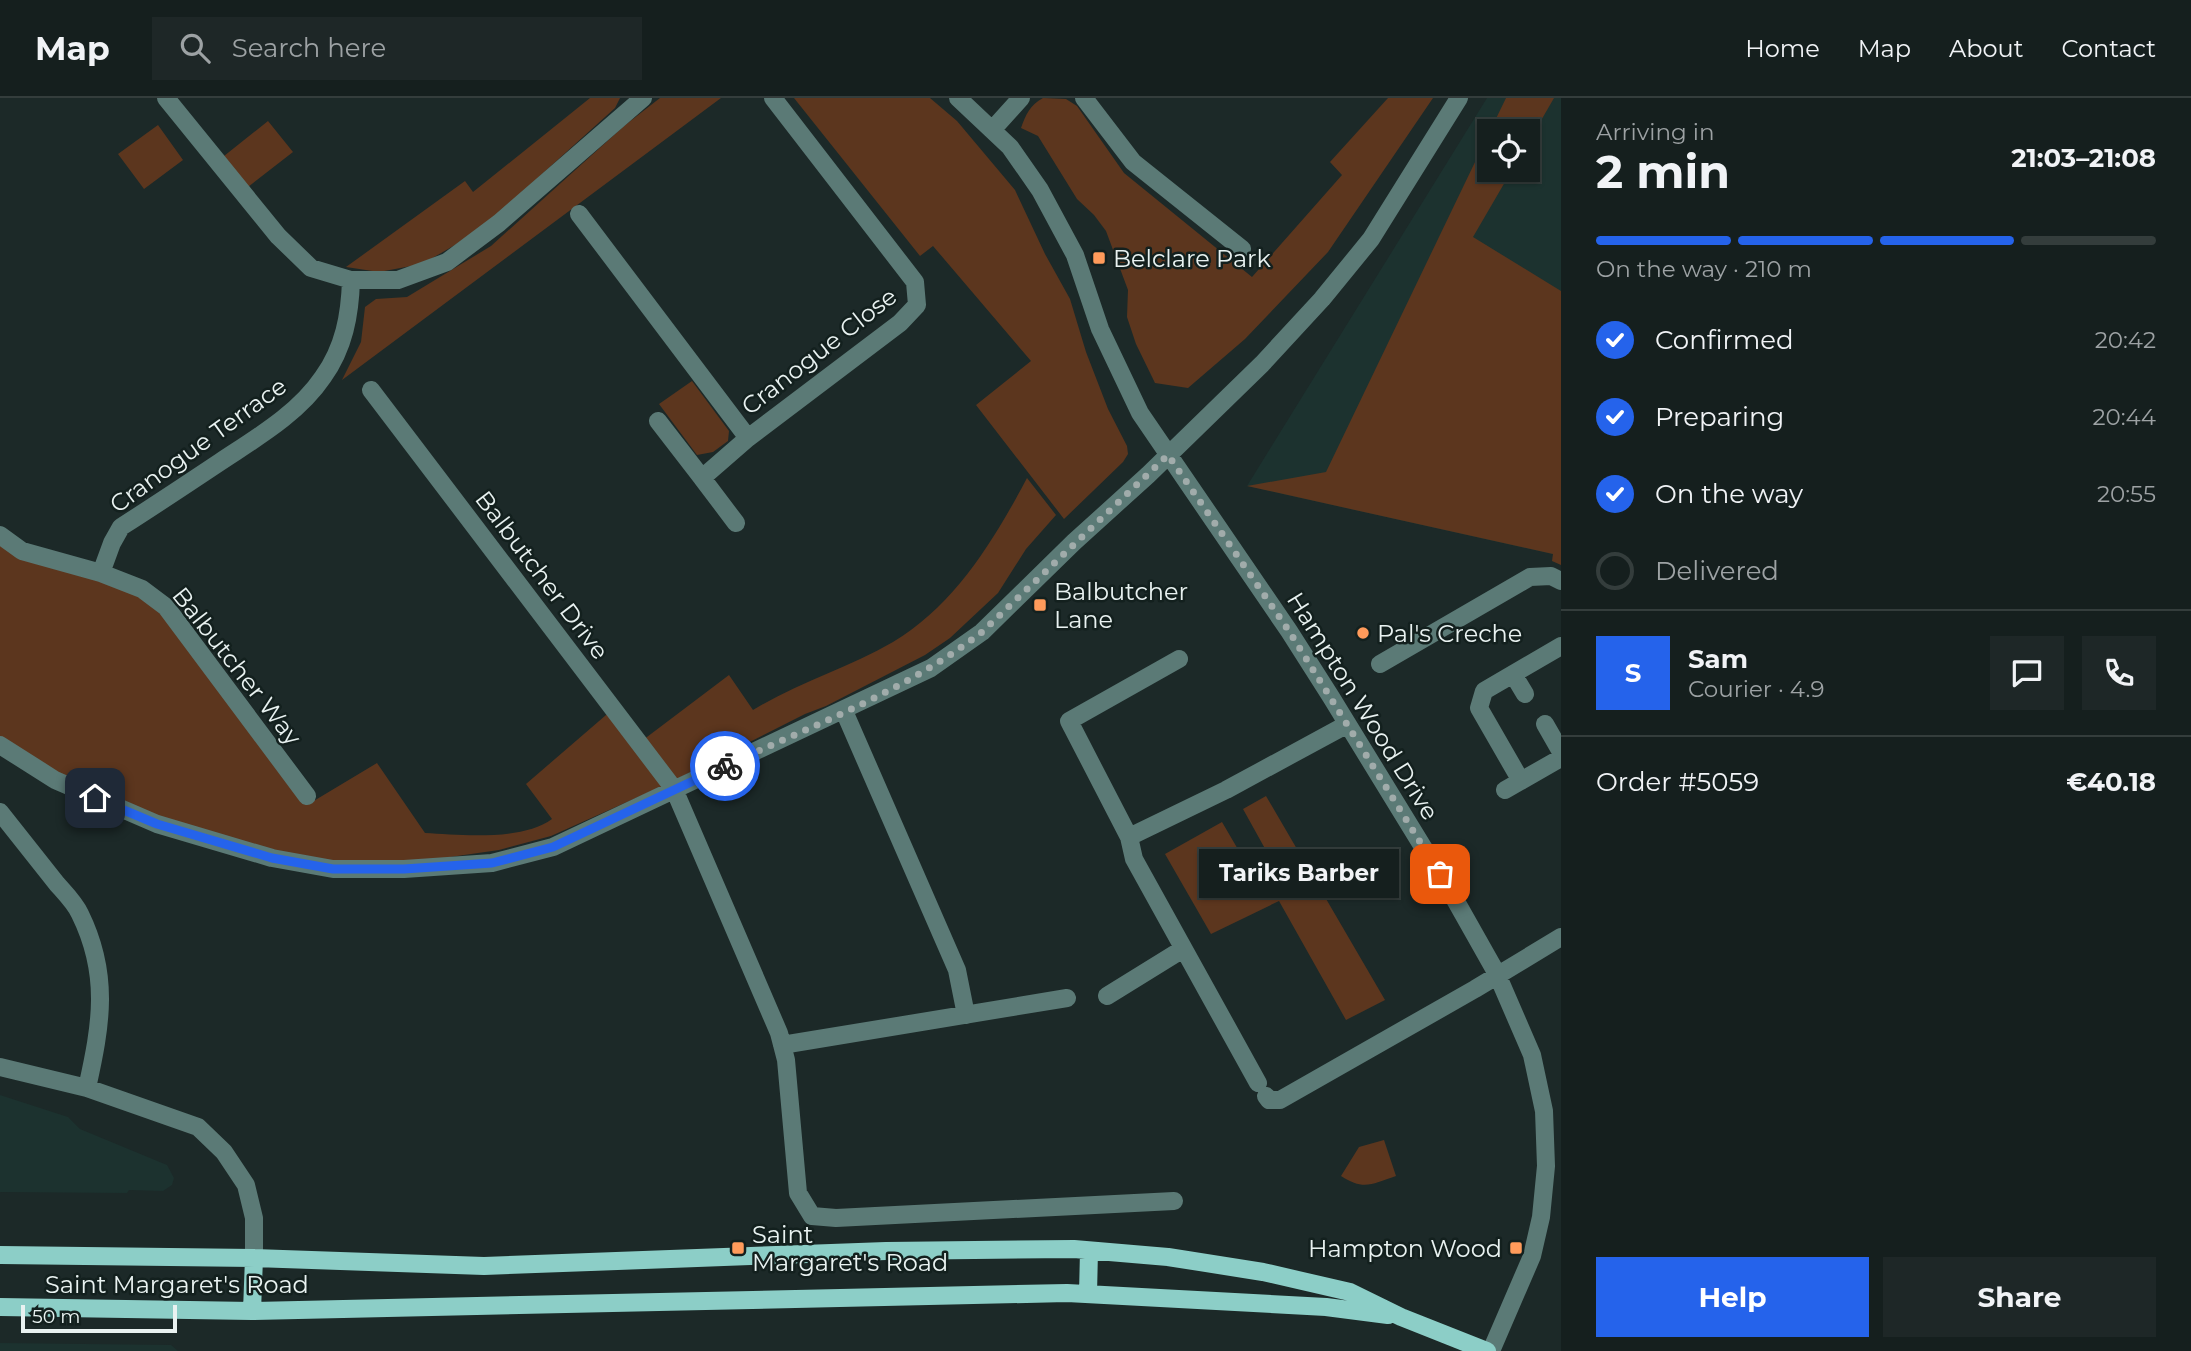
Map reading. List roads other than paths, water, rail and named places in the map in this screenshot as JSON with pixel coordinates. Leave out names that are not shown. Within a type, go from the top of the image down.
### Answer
[{"type":"main road","name":"Saint Margaret's Road","points":[[0,1255],[254,1258],[484,1266],[886,1251],[1089,1251],[1168,1257],[1263,1272],[1350,1292],[1401,1317],[1489,1351]]},
{"type":"main road","points":[[1088,1294],[1089,1251]]},
{"type":"main road","points":[[252,1311],[254,1258]]},
{"type":"main road","name":"Saint Margaret's Road","points":[[0,1307],[252,1311],[1088,1294],[1326,1307],[1401,1317]]},
{"type":"street","points":[[166,98],[278,236],[312,268],[351,280],[398,280],[447,262],[499,223],[643,98]]},
{"type":"street","name":"Cranogue Close","points":[[702,478],[748,438],[904,320],[917,305],[915,282],[773,98]]},
{"type":"street","points":[[958,98],[1010,147],[1052,210],[1075,255],[1100,329],[1133,401],[1168,455]]},
{"type":"street","points":[[993,129],[1021,98]]},
{"type":"street","points":[[1084,98],[1133,162],[1242,249]]},
{"type":"street","points":[[2,750],[55,780],[157,824],[272,858],[333,869],[404,869],[492,863],[553,847],[931,668],[982,632],[1262,364],[1340,278],[1371,239],[1459,98]]},
{"type":"street","name":"Cranogue Close","points":[[579,214],[748,438]]},
{"type":"street","name":"Cranogue Terrace","points":[[101,573],[111,543],[121,527],[254,440],[302,402],[324,376],[343,340],[348,320],[351,280]]},
{"type":"street","name":"Balbutcher Drive","points":[[371,390],[674,789],[782,1045],[786,1060],[798,1193],[812,1216],[836,1218],[1174,1201]]},
{"type":"street","points":[[658,421],[736,523]]},
{"type":"street","name":"Hampton Wood Drive","points":[[1168,455],[1289,631],[1453,896],[1497,974],[1532,1055],[1544,1111],[1546,1166],[1541,1217],[1532,1256],[1489,1351]]},
{"type":"street","name":"Balbutcher Way","points":[[0,535],[22,551],[101,573],[142,589],[166,607],[307,796]]},
{"type":"street","points":[[1380,664],[1530,577],[1552,576],[1561,581]]},
{"type":"street","points":[[1521,781],[1479,708],[1484,691],[1561,646]]},
{"type":"street","points":[[1179,659],[1069,721],[1129,837],[1135,859],[1183,949],[1262,1089],[1274,1101],[1280,1100],[1561,937]]},
{"type":"street","points":[[1513,674],[1525,694]]},
{"type":"street","points":[[844,711],[957,970],[966,1015]]},
{"type":"street","points":[[1129,837],[1226,790],[1346,724]]},
{"type":"street","points":[[1545,724],[1561,752]]},
{"type":"street","points":[[1505,790],[1561,758]]},
{"type":"street","points":[[0,812],[80,912],[90,940],[98,968],[102,999],[87,1088]]},
{"type":"street","points":[[1107,996],[1183,949]]},
{"type":"street","points":[[782,1045],[1067,998]]},
{"type":"street","name":"Saint Margaret's Road","points":[[0,1067],[87,1088],[198,1128],[224,1152],[246,1185],[254,1218],[254,1258]]},
{"type":"place","name":"Belclare Park","points":[[1099,258]]},
{"type":"place","name":"Balbutcher Lane","points":[[1040,605]]},
{"type":"place","name":"Pal's Creche","points":[[1363,633]]},
{"type":"place","name":"Tariks Barber","points":[[1440,874]]},
{"type":"place","name":"Saint Margaret's Road","points":[[738,1248]]},
{"type":"place","name":"Hampton Wood","points":[[1516,1248]]}]
